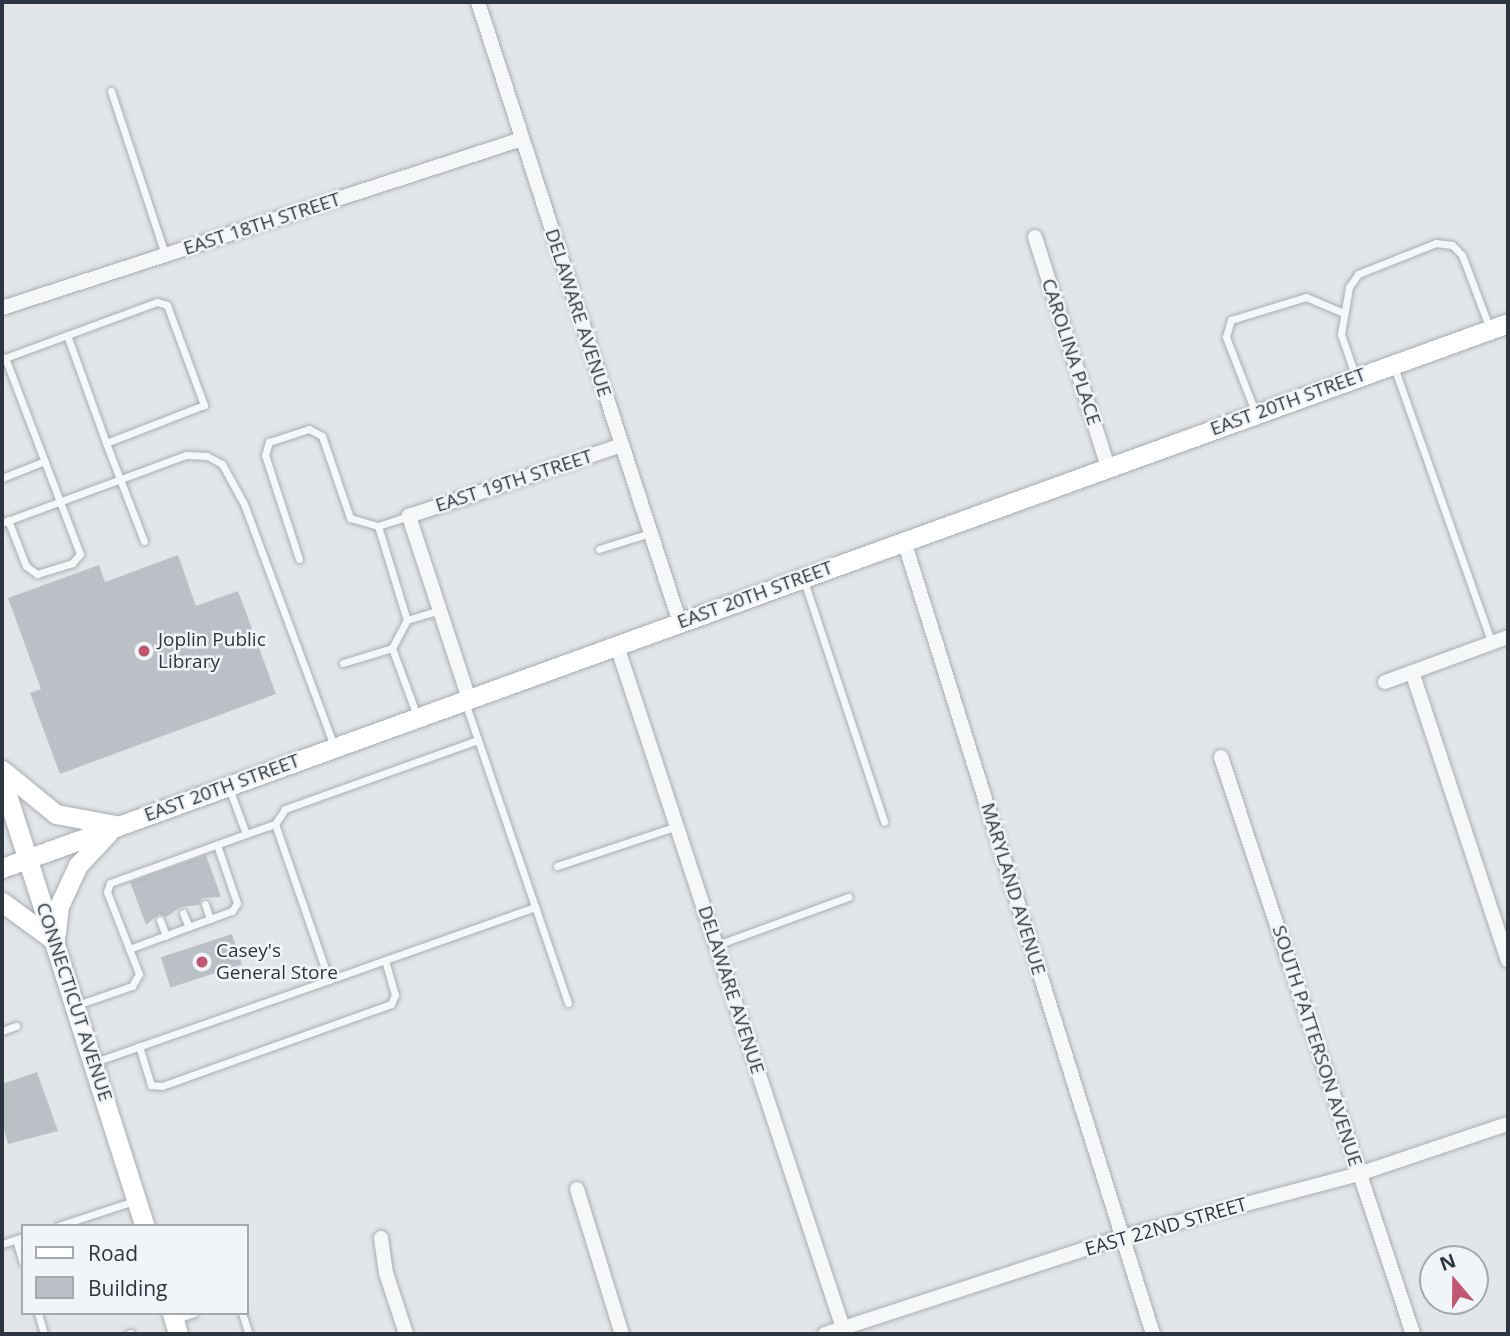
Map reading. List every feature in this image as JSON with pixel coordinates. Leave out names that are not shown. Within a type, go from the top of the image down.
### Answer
[{"type":"main road","name":"EAST 20TH STREET","points":[[2,868],[1499,326]]},
{"type":"main road","points":[[2,770],[56,814],[118,825]]},
{"type":"main road","name":"CONNECTICUT AVENUE","points":[[2,779],[144,1224]]},
{"type":"main road","points":[[2,902],[55,942],[60,906],[78,865],[118,825]]},
{"type":"street","name":"DELAWARE AVENUE","points":[[478,2],[620,446],[680,623]]},
{"type":"street","name":"EAST 18TH STREET","points":[[2,308],[522,139]]},
{"type":"street","name":"CAROLINA PLACE","points":[[1035,237],[1108,467]]},
{"type":"street","name":"EAST 19TH STREET","points":[[409,516],[620,446]]},
{"type":"street","points":[[409,516],[467,700]]},
{"type":"street","name":"MARYLAND AVENUE","points":[[904,541],[1153,1334]]},
{"type":"street","points":[[1385,681],[1508,638]]},
{"type":"street","name":"DELAWARE AVENUE","points":[[617,646],[844,1331]]},
{"type":"street","points":[[1412,672],[1508,960]]},
{"type":"street","name":"SOUTH PATTERSON AVENUE","points":[[1221,757],[1413,1334]]},
{"type":"street","name":"EAST 22ND STREET","points":[[825,1334],[844,1331],[1122,1237],[1359,1174],[1508,1124]]},
{"type":"street","points":[[577,1189],[622,1334]]},
{"type":"street","points":[[381,1238],[405,1334]]},
{"type":"lane","points":[[111,91],[166,255]]},
{"type":"lane","points":[[1356,377],[1341,334],[1342,312],[1349,287],[1359,274],[1436,243],[1452,246],[1462,255],[1499,326]]},
{"type":"lane","points":[[1256,414],[1226,337],[1231,320],[1306,297],[1342,312]]},
{"type":"lane","points":[[106,443],[204,405],[167,305],[157,302],[3,358],[61,500],[80,554],[72,563],[37,574],[26,566],[5,521],[61,500],[120,478],[186,455],[207,456],[228,472],[335,747]]},
{"type":"lane","points":[[67,335],[144,541]]},
{"type":"lane","points":[[1393,364],[1492,643]]},
{"type":"lane","points":[[299,559],[265,455],[269,442],[309,429],[322,436],[350,518],[378,526],[409,516]]},
{"type":"lane","points":[[2,478],[45,461]]},
{"type":"lane","points":[[378,526],[407,620]]},
{"type":"lane","points":[[599,549],[650,533]]},
{"type":"lane","points":[[803,578],[884,822]]},
{"type":"lane","points":[[343,663],[392,648],[407,620],[440,610]]},
{"type":"lane","points":[[392,648],[418,717]]},
{"type":"lane","points":[[467,700],[478,740],[568,1003]]},
{"type":"lane","points":[[76,1005],[132,986],[139,974],[107,892],[110,883],[142,876],[188,860],[217,845],[275,824],[285,809],[478,740]]},
{"type":"lane","points":[[228,786],[246,834]]},
{"type":"lane","points":[[275,824],[329,980]]},
{"type":"lane","points":[[557,866],[677,826]]},
{"type":"lane","points":[[129,949],[232,911],[237,903],[217,845]]},
{"type":"lane","points":[[716,945],[848,897]]},
{"type":"lane","points":[[205,904],[211,919]]},
{"type":"lane","points":[[94,1063],[535,907]]},
{"type":"lane","points":[[183,913],[189,927]]},
{"type":"lane","points":[[160,920],[166,936]]},
{"type":"lane","points":[[139,1046],[151,1085],[162,1086],[391,1004],[395,995],[385,960]]},
{"type":"lane","points":[[2,1031],[16,1027]]},
{"type":"lane","points":[[64,1224],[136,1200]]},
{"type":"lane","points":[[2,1244],[19,1239]]},
{"type":"lane","points":[[39,1315],[44,1334]]},
{"type":"lane","points":[[243,1315],[250,1334]]},
{"type":"building","name":"Joplin Public Library","points":[[178,555],[196,606],[238,591],[276,694],[60,774],[30,693],[41,689],[8,598],[99,565],[105,582]]},
{"type":"building","points":[[206,855],[221,897],[202,898],[199,905],[181,907],[166,917],[159,914],[146,925],[130,882]]},
{"type":"building","name":"Casey's General Store","points":[[232,934],[242,964],[171,988],[161,957]]},
{"type":"building","points":[[37,1072],[58,1131],[8,1144],[2,1122],[2,1084]]},
{"type":"place","name":"Joplin Public Library","points":[[144,651]]},
{"type":"place","name":"Casey's General Store","points":[[202,962]]}]
